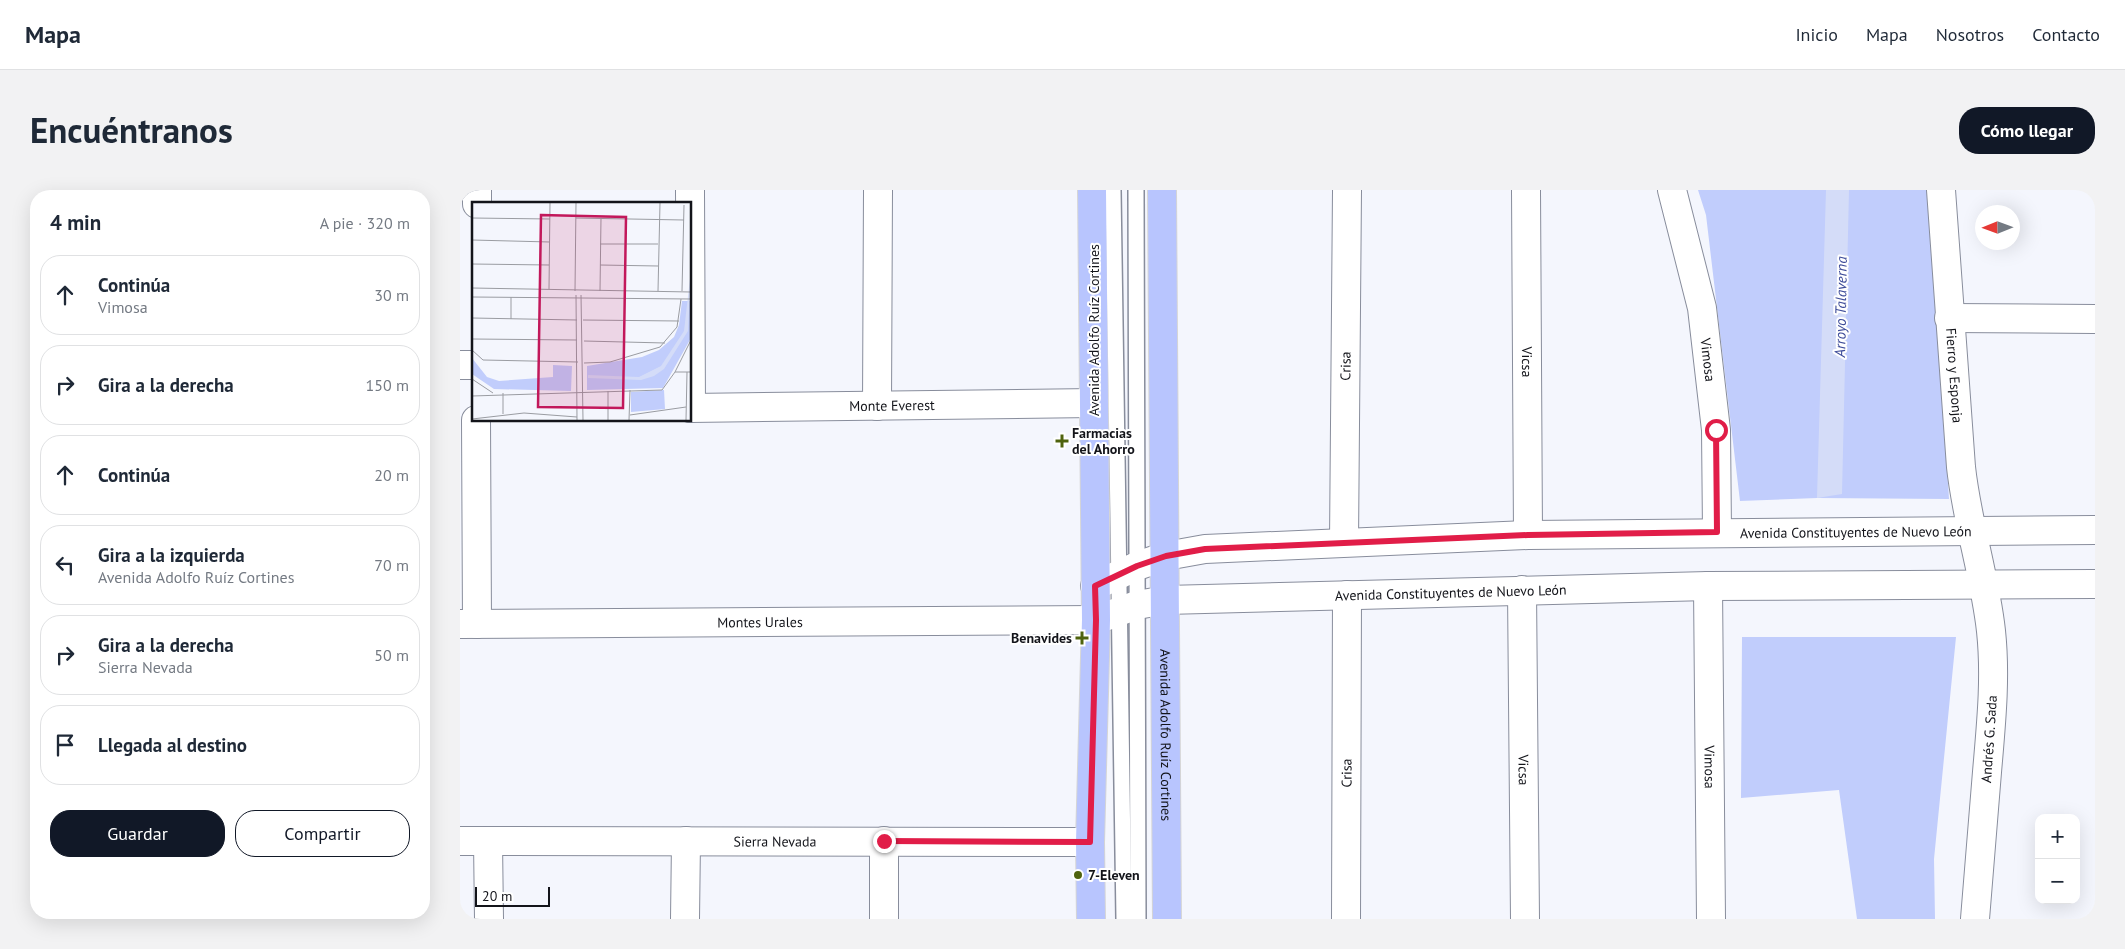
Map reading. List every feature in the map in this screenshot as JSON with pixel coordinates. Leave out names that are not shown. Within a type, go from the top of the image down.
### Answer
[{"type":"main road","name":"Avenida Adolfo Ruíz Cortines","points":[[1091,919],[1090,842],[1118,612],[1095,586],[1092,190]]},
{"type":"main road","name":"Avenida Adolfo Ruíz Cortines","points":[[1162,190],[1166,556],[1166,919]]},
{"type":"street","points":[[877,406],[878,190]]},
{"type":"street","name":"Crisa","points":[[1344,542],[1347,190]]},
{"type":"street","name":"Vicsa","points":[[1526,190],[1528,535]]},
{"type":"street","name":"Vimosa","points":[[1672,190],[1702,308],[1716,430],[1717,532]]},
{"type":"street","name":"Fierro y Esponja","points":[[1942,190],[1960,468],[1965,503],[1981,572]]},
{"type":"street","points":[[1949,318],[2095,319]]},
{"type":"street","name":"Monte Everest","points":[[691,408],[1094,403]]},
{"type":"street","points":[[469,624],[476,421]]},
{"type":"street","name":"Avenida Constituyentes de Nuevo León","points":[[1095,586],[1128,570],[1166,556],[1205,549],[1528,535],[2095,530]]},
{"type":"street","name":"Avenida Constituyentes de Nuevo León","points":[[1118,612],[1166,600],[1708,586],[1981,572],[2095,584]]},
{"type":"street","name":"Andrés G. Sada","points":[[1975,919],[1993,680],[1991,632],[1981,572]]},
{"type":"street","points":[[1060,619],[1095,586]]},
{"type":"street","name":"Vimosa","points":[[1708,586],[1711,919]]},
{"type":"street","name":"Vicsa","points":[[1522,590],[1525,919]]},
{"type":"street","name":"Crisa","points":[[1346,919],[1347,595]]},
{"type":"street","name":"Montes Urales","points":[[469,624],[1014,621],[1060,619],[1118,612]]},
{"type":"street","name":"Sierra Nevada","points":[[460,841],[1090,842]]},
{"type":"street","points":[[488,841],[489,919]]},
{"type":"street","points":[[685,919],[686,841]]},
{"type":"street","points":[[884,841],[884,919]]},
{"type":"lane","points":[[1112,190],[1128,570]]},
{"type":"lane","points":[[1124,919],[1118,612],[1128,570],[1136,190]]},
{"type":"lane","points":[[1118,612],[1138,919]]},
{"type":"shaded area","points":[[1698,190],[1933,190],[1935,282],[1949,499],[1817,498],[1740,501],[1706,215]]},
{"type":"shaded area","points":[[1742,637],[1956,637],[1934,859],[1935,919],[1857,919],[1839,790],[1741,798]]},
{"type":"water","name":"Arroyo Talaverna","points":[[1826,190],[1849,190],[1842,494],[1817,498]]},
{"type":"place","name":"Farmacias del Ahorro","points":[[1062,441]]},
{"type":"place","name":"Benavides","points":[[1082,638]]},
{"type":"place","name":"7-Eleven","points":[[1078,875]]},
{"type":"route","points":[[884,841],[1090,842],[1096,620],[1095,586],[1137,566],[1166,556],[1205,549],[1528,535],[1717,532],[1716,430]]}]
